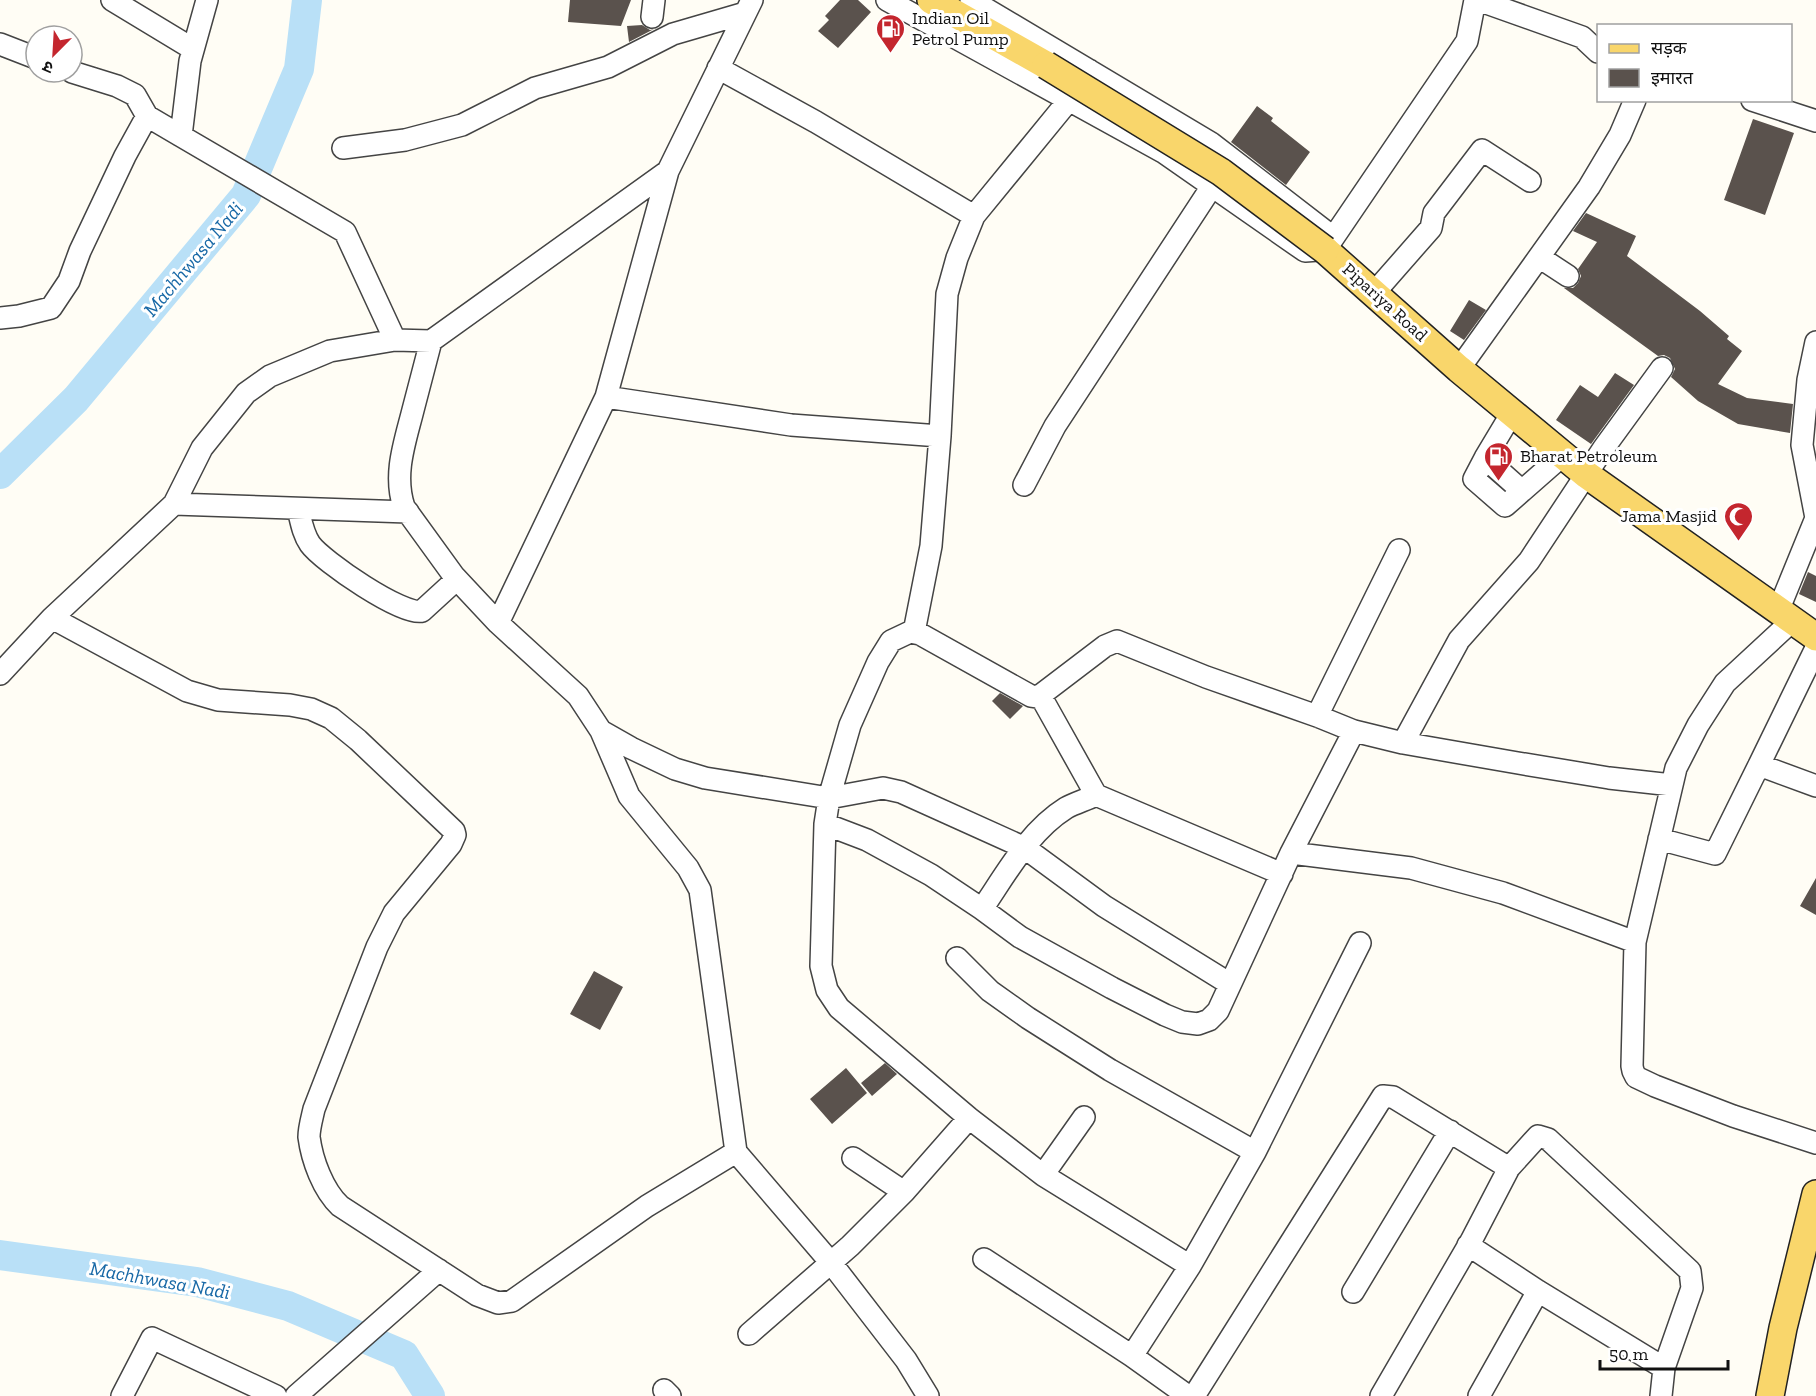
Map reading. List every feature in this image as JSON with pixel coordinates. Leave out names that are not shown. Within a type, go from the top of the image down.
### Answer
[{"type":"main road","name":"Pipariya Road","points":[[931,0],[1074,81],[1221,172],[1325,250],[1459,369],[1587,475],[1816,637]]},
{"type":"main road","points":[[1770,1396],[1783,1328],[1816,1194]]},
{"type":"street","points":[[112,0],[193,49]]},
{"type":"street","points":[[181,136],[190,61],[207,0]]},
{"type":"street","points":[[887,0],[1163,152],[1305,251],[1325,250]]},
{"type":"street","points":[[970,0],[1211,143],[1325,231],[1325,250]]},
{"type":"street","points":[[1325,250],[1467,40],[1477,0],[1582,37],[1597,50]]},
{"type":"street","points":[[498,623],[606,397],[668,171],[748,6]]},
{"type":"street","points":[[343,148],[405,140],[462,125],[535,88],[608,66],[673,34],[748,6]]},
{"type":"street","points":[[0,44],[24,53]]},
{"type":"street","points":[[718,68],[816,122],[974,216]]},
{"type":"street","points":[[914,632],[931,546],[940,436],[947,294],[957,258],[974,216],[1069,100],[1089,70]]},
{"type":"street","points":[[84,76],[117,86],[135,95],[147,116],[345,232],[395,340]]},
{"type":"street","points":[[1459,369],[1589,187],[1620,135],[1634,102]]},
{"type":"street","points":[[1758,102],[1816,121]]},
{"type":"street","points":[[0,318],[51,308],[69,281],[80,251],[125,156],[147,116]]},
{"type":"street","points":[[1374,293],[1431,228],[1434,213],[1482,150],[1530,181]]},
{"type":"street","points":[[1024,485],[1055,426],[1230,158]]},
{"type":"street","points":[[0,674],[52,618],[174,504],[202,448],[246,393],[270,376],[330,351],[395,340],[431,341],[668,171]]},
{"type":"street","points":[[1539,257],[1568,276]]},
{"type":"street","points":[[431,341],[400,459],[400,494],[408,512],[457,579],[498,623],[578,696],[601,731],[629,796],[688,868],[700,890],[736,1152],[832,1264],[906,1360],[928,1396]]},
{"type":"street","points":[[1816,342],[1802,445],[1816,518],[1785,616],[1725,683],[1698,725],[1676,768],[1635,942],[1632,1055],[1634,1075],[1655,1086],[1733,1116],[1816,1143]]},
{"type":"street","points":[[1403,743],[1459,640],[1529,561],[1603,449],[1662,368]]},
{"type":"street","points":[[606,397],[791,425],[940,436]]},
{"type":"street","points":[[1512,413],[1485,458],[1522,491],[1563,456]]},
{"type":"street","points":[[174,504],[408,512]]},
{"type":"street","points":[[298,509],[306,536],[315,550],[389,602],[411,611],[422,611],[457,579]]},
{"type":"street","points":[[1317,716],[1399,550]]},
{"type":"street","points":[[52,618],[187,691],[218,700],[290,705],[311,709],[331,718],[452,827],[455,835],[451,844],[394,913],[377,947],[314,1109],[309,1135],[314,1158],[332,1198],[340,1206],[477,1295],[498,1303],[512,1301],[647,1206],[736,1152]]},
{"type":"street","points":[[1190,1266],[1043,1175],[969,1118],[839,1008],[827,990],[821,966],[825,824],[850,725],[883,652],[891,641],[902,634],[914,632],[1031,696],[1040,695],[1105,646],[1117,641],[1354,732],[1403,743],[1609,778],[1672,785]]},
{"type":"street","points":[[1659,839],[1715,854],[1816,648]]},
{"type":"street","points":[[1040,695],[1096,795],[1282,874]]},
{"type":"street","points":[[601,731],[675,768],[705,778],[830,798],[883,788],[901,792],[1025,848],[1104,906],[1230,984]]},
{"type":"street","points":[[825,824],[867,840],[931,875],[1020,937],[1055,957],[1182,1022],[1198,1024],[1209,1020],[1218,1011],[1291,854],[1354,732]]},
{"type":"street","points":[[1759,765],[1816,786]]},
{"type":"street","points":[[982,909],[1045,824],[1067,808],[1096,795]]},
{"type":"street","points":[[1291,854],[1411,868],[1503,893],[1635,942]]},
{"type":"street","points":[[1132,1356],[1190,1266],[1255,1152],[1360,943]]},
{"type":"street","points":[[957,958],[990,992],[1028,1018],[1110,1070],[1255,1152]]},
{"type":"street","points":[[1194,1396],[1382,1097],[1393,1097],[1509,1168]]},
{"type":"street","points":[[1043,1175],[1084,1117]]},
{"type":"street","points":[[749,1334],[832,1264],[904,1192],[969,1118]]},
{"type":"street","points":[[1353,1292],[1450,1131]]},
{"type":"street","points":[[1381,1396],[1468,1245],[1509,1168],[1536,1137],[1541,1136],[1548,1139],[1690,1271],[1692,1288],[1664,1368],[1661,1396]]},
{"type":"street","points":[[854,1158],[904,1192]]},
{"type":"street","points":[[1468,1245],[1664,1368]]},
{"type":"street","points":[[984,1259],[1132,1356],[1188,1396]]},
{"type":"street","points":[[296,1396],[439,1270]]},
{"type":"street","points":[[1479,1396],[1538,1291]]},
{"type":"street","points":[[122,1396],[152,1338],[276,1396]]},
{"type":"building","points":[[570,0],[631,0],[621,26],[568,22]]},
{"type":"building","points":[[840,0],[858,0],[871,12],[838,48],[818,31],[829,20],[825,16]]},
{"type":"building","points":[[642,25],[650,30],[654,29],[629,42],[627,26]]},
{"type":"building","points":[[1257,106],[1273,118],[1271,121],[1310,152],[1286,185],[1231,142]]},
{"type":"building","points":[[1753,119],[1794,133],[1765,215],[1724,200]]},
{"type":"building","points":[[1586,213],[1636,236],[1627,256],[1700,311],[1729,336],[1727,339],[1742,351],[1718,384],[1747,398],[1793,404],[1790,433],[1738,424],[1698,401],[1671,377],[1675,369],[1670,358],[1664,355],[1658,356],[1564,288],[1573,288],[1578,283],[1581,276],[1578,269],[1597,242],[1573,231]]},
{"type":"building","points":[[1469,300],[1486,310],[1464,340],[1450,331]]},
{"type":"building","points":[[1615,373],[1634,385],[1591,444],[1556,420],[1580,385],[1598,397]]},
{"type":"building","points":[[1808,572],[1816,576],[1816,602],[1799,594]]},
{"type":"building","points":[[1000,693],[1023,706],[1010,719],[992,701]]},
{"type":"building","points":[[1816,878],[1816,915],[1800,906]]},
{"type":"building","points":[[594,971],[623,987],[600,1030],[570,1014]]},
{"type":"building","points":[[885,1063],[897,1074],[872,1096],[861,1083]]},
{"type":"building","points":[[846,1068],[867,1093],[832,1124],[810,1099]]},
{"type":"waterway","name":"Machhwasa Nadi","points":[[0,474],[76,399],[246,195],[299,69],[307,0]]},
{"type":"waterway","name":"Machhwasa Nadi","points":[[0,1255],[197,1282],[288,1306],[404,1355],[430,1396]]},
{"type":"place","name":"Indian Oil Petrol Pump","points":[[891,54]]},
{"type":"place","name":"Bharat Petroleum","points":[[1499,482]]},
{"type":"place","name":"Jama Masjid","points":[[1738,542]]}]
